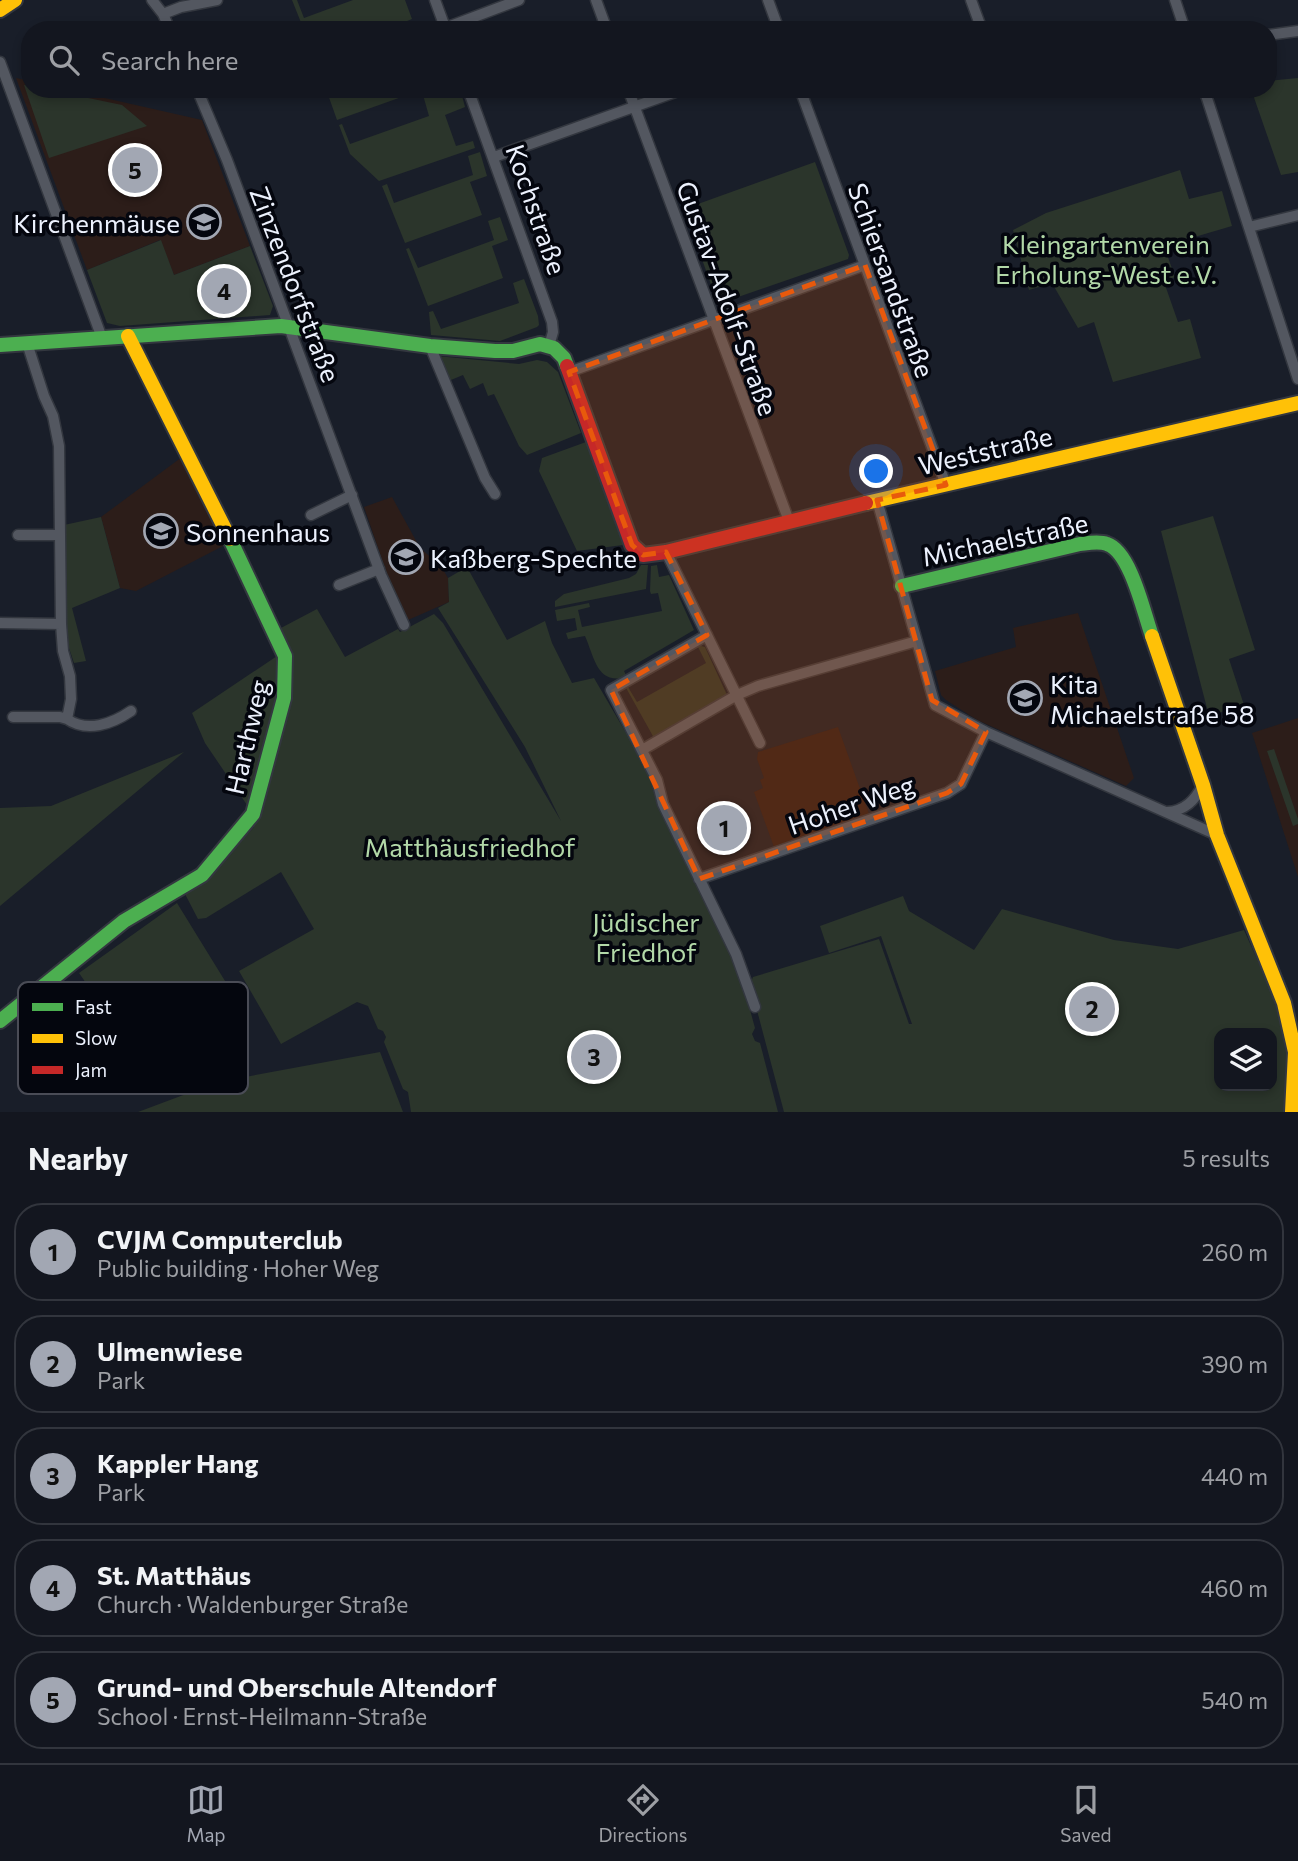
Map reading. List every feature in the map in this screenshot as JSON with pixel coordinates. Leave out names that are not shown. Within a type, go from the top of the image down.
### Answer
[{"type":"street","points":[[0,10],[15,0]]},
{"type":"street","points":[[152,0],[166,21]]},
{"type":"street","points":[[163,14],[181,7],[217,0]]},
{"type":"street","points":[[435,0],[442,21]]},
{"type":"street","points":[[465,21],[519,0]]},
{"type":"street","points":[[596,0],[604,21]]},
{"type":"street","points":[[768,0],[776,21]]},
{"type":"street","points":[[971,0],[979,21]]},
{"type":"street","points":[[1175,0],[1182,21]]},
{"type":"street","points":[[1277,34],[1298,31]]},
{"type":"street","points":[[0,62],[102,338]]},
{"type":"street","name":"Zinzendorfstraße","points":[[201,98],[227,160],[379,569],[404,625]]},
{"type":"street","name":"Kochstraße","points":[[471,98],[552,322],[553,348],[564,358],[632,545],[643,555]]},
{"type":"street","name":"Gustav-Adolf-Straße","points":[[631,98],[789,521]]},
{"type":"street","points":[[494,157],[661,98]]},
{"type":"street","name":"Schiersandstraße","points":[[803,98],[946,485]]},
{"type":"street","points":[[1207,98],[1298,379]]},
{"type":"street","points":[[1249,227],[1298,215]]},
{"type":"street","points":[[569,372],[865,265]]},
{"type":"street","points":[[0,345],[290,327],[430,346],[495,351],[513,351],[540,344],[553,348]]},
{"type":"street","name":"Harthweg","points":[[48,982],[124,921],[202,875],[253,814],[284,698],[285,656],[234,547],[128,336]]},
{"type":"street","points":[[27,343],[53,416],[60,446],[61,624],[63,651],[71,676],[71,699],[67,719]]},
{"type":"street","points":[[430,346],[485,478],[495,494]]},
{"type":"street","name":"Weststraße","points":[[643,555],[666,552],[877,500],[1298,403]]},
{"type":"street","points":[[311,515],[352,495]]},
{"type":"street","name":"Michaelstraße","points":[[877,500],[935,705],[986,732],[1217,835]]},
{"type":"street","points":[[18,535],[59,535]]},
{"type":"street","name":"Michaelstraße","points":[[902,586],[1080,544],[1110,544],[1119,551],[1126,562],[1203,785],[1217,835],[1284,1003],[1296,1052],[1292,1112]]},
{"type":"street","points":[[666,552],[760,743]]},
{"type":"street","points":[[339,585],[379,569]]},
{"type":"street","points":[[0,623],[61,624]]},
{"type":"street","points":[[707,635],[611,690],[661,789],[663,804],[736,954],[755,1007]]},
{"type":"street","points":[[642,750],[737,695],[758,686],[917,641]]},
{"type":"street","points":[[13,716],[60,717],[80,726],[119,720],[131,711]]},
{"type":"street","name":"Hoher Weg","points":[[699,879],[947,793],[961,783],[986,732]]},
{"type":"street","points":[[1164,812],[1181,810],[1195,799],[1203,785]]},
{"type":"street","name":"Harthweg","points":[[0,1021],[18,1006]]},
{"type":"highlighted area","points":[[865,265],[946,485],[877,500],[932,700],[986,732],[961,784],[947,793],[699,879],[611,690],[707,635],[666,552],[643,555],[632,545],[569,372]]},
{"type":"shaded area","points":[[16,78],[21,79],[21,92]]},
{"type":"shaded area","points":[[23,98],[105,98],[202,120],[250,246],[174,275],[160,240],[87,270]]},
{"type":"shaded area","name":"Sonnenhaus","points":[[182,457],[225,545],[136,591],[120,588],[101,517]]},
{"type":"shaded area","name":"Kaßberg-Spechte","points":[[392,497],[420,548],[441,566],[448,578],[449,602],[408,620],[402,618],[364,507]]},
{"type":"shaded area","name":"Kita Michaelstraße 58","points":[[1078,613],[1134,778],[1126,786],[977,720],[941,695],[935,671],[1016,647],[1013,628]]},
{"type":"shaded area","points":[[1298,718],[1298,877],[1252,733]]},
{"type":"shaded area","points":[[838,727],[869,814],[774,847],[754,792],[763,788],[760,780],[764,778],[757,759],[758,752]]},
{"type":"green space","points":[[292,0],[297,0],[304,18],[353,0],[405,0],[412,19],[407,21],[300,21]]},
{"type":"green space","points":[[1298,78],[1298,172],[1281,175],[1254,98],[1277,98],[1277,80]]},
{"type":"green space","points":[[28,98],[88,98],[122,105],[147,126],[49,158]]},
{"type":"green space","points":[[329,98],[399,98],[337,120]]},
{"type":"green space","points":[[424,98],[463,98],[465,107],[445,115],[456,146],[473,141],[475,148],[379,181],[350,154],[339,125],[342,124],[350,144],[429,116]]},
{"type":"green space","points":[[480,152],[487,176],[470,182],[482,215],[405,243],[382,186],[387,184],[394,203],[473,175],[468,156]]},
{"type":"green space","points":[[815,162],[849,255],[848,259],[718,304],[684,209]]},
{"type":"green space","name":"Kleingartenverein Erholung-West e.V.","points":[[1180,170],[1189,199],[1222,191],[1232,226],[1164,246],[1175,277],[1164,282],[1178,322],[1190,319],[1201,358],[1113,382],[1094,322],[1078,328],[1052,283],[1029,290],[1013,230],[1046,213]]},
{"type":"green space","points":[[500,217],[508,240],[492,246],[503,278],[428,306],[406,249],[409,248],[418,268],[494,240],[488,221]]},
{"type":"green space","points":[[161,240],[174,275],[250,246],[273,306],[270,315],[120,326],[107,323],[87,270]]},
{"type":"green space","points":[[524,279],[538,316],[537,327],[500,341],[431,335],[429,312],[433,311],[441,329],[519,303],[513,283]]},
{"type":"green space","points":[[437,356],[519,364],[537,360],[547,362],[558,372],[581,433],[527,455],[519,446],[494,394],[488,396],[483,383],[470,389],[463,375],[446,382]]},
{"type":"green space","points":[[586,442],[623,545],[577,551],[539,471],[542,458]]},
{"type":"green space","points":[[1213,516],[1255,650],[1229,659],[1244,705],[1209,716],[1161,531]]},
{"type":"green space","points":[[101,517],[120,588],[72,608],[86,661],[74,663],[67,642],[64,525]]},
{"type":"green space","points":[[641,565],[648,565],[646,589],[555,607],[555,601],[564,594],[629,578],[636,574]]},
{"type":"green space","points":[[657,565],[659,577],[669,575],[694,630],[624,671],[627,677],[609,677],[598,668],[585,636],[568,639],[566,633],[577,630],[575,618],[557,621],[555,610],[589,603],[590,607],[578,610],[582,627],[662,611],[658,593],[651,594],[650,591],[651,566]]},
{"type":"green space","points":[[467,567],[507,640],[545,621],[552,643],[572,683],[594,678],[657,786],[735,955],[755,1028],[752,1034],[755,1041],[760,1043],[778,1112],[411,1112],[408,1092],[403,1089],[384,1042],[386,1037],[383,1031],[378,1029],[368,1006],[357,1002],[281,1044],[248,987],[248,982],[239,971],[314,929],[281,872],[206,918],[198,919],[185,894],[203,884],[254,827],[247,805],[205,743],[192,713],[286,650],[279,629],[317,609],[345,657],[398,629],[400,632],[434,614],[443,623],[561,821],[525,747],[438,608],[449,602],[448,578]]},
{"type":"green space","points":[[701,646],[705,647],[727,695],[654,738],[625,686],[636,680],[637,682],[628,687],[637,702],[706,663],[698,647],[692,647]]},
{"type":"green space","points":[[1274,749],[1298,819],[1298,824],[1293,826],[1267,751]]},
{"type":"green space","points":[[184,752],[0,906],[0,808],[51,806]]},
{"type":"green space","points":[[903,896],[909,911],[974,950],[1002,909],[1114,940],[1178,949],[1244,930],[1277,1004],[1288,1060],[1288,1112],[784,1112],[750,984],[753,977],[879,939],[909,1024],[912,1024],[881,936],[829,953],[820,926]]},
{"type":"green space","points":[[177,903],[226,982],[85,982],[79,973]]},
{"type":"green space","points":[[380,1052],[403,1112],[138,1112],[186,1094],[248,1094],[248,1076]]},
{"type":"traffic: fast","points":[[0,345],[281,326],[430,346],[495,351],[513,351],[540,344],[554,348],[564,358],[567,366]]},
{"type":"traffic: fast","points":[[48,982],[124,921],[202,875],[253,814],[284,698],[285,656],[230,539]]},
{"type":"traffic: fast","points":[[902,586],[1080,544],[1104,543],[1115,549],[1130,571],[1152,636]]},
{"type":"traffic: fast","points":[[0,1021],[18,1006]]},
{"type":"traffic: slow","points":[[0,10],[15,0]]},
{"type":"traffic: slow","points":[[128,336],[230,539]]},
{"type":"traffic: slow","points":[[866,503],[1298,403]]},
{"type":"traffic: slow","points":[[1152,636],[1203,785],[1217,835],[1284,1003],[1295,1052],[1292,1112]]},
{"type":"traffic: jam","points":[[567,366],[632,545],[643,555],[666,552],[866,503]]},
{"type":"place","name":"Grund- und Oberschule Altendorf","points":[[135,170]]},
{"type":"place","name":"Kirchenmäuse","points":[[204,222]]},
{"type":"place","name":"St. Matthäus","points":[[224,291]]},
{"type":"place","name":"Sonnenhaus","points":[[161,531]]},
{"type":"place","name":"Kaßberg-Spechte","points":[[406,557]]},
{"type":"place","name":"Kita Michaelstraße 58","points":[[1025,698]]},
{"type":"place","name":"CVJM Computerclub","points":[[724,828]]},
{"type":"place","name":"Ulmenwiese","points":[[1092,1009]]},
{"type":"place","name":"Kappler Hang","points":[[594,1057]]},
{"type":"park label","name":"Matthäusfriedhof","points":[[470,846]]},
{"type":"park label","name":"Jüdischer Friedhof","points":[[646,936]]}]
